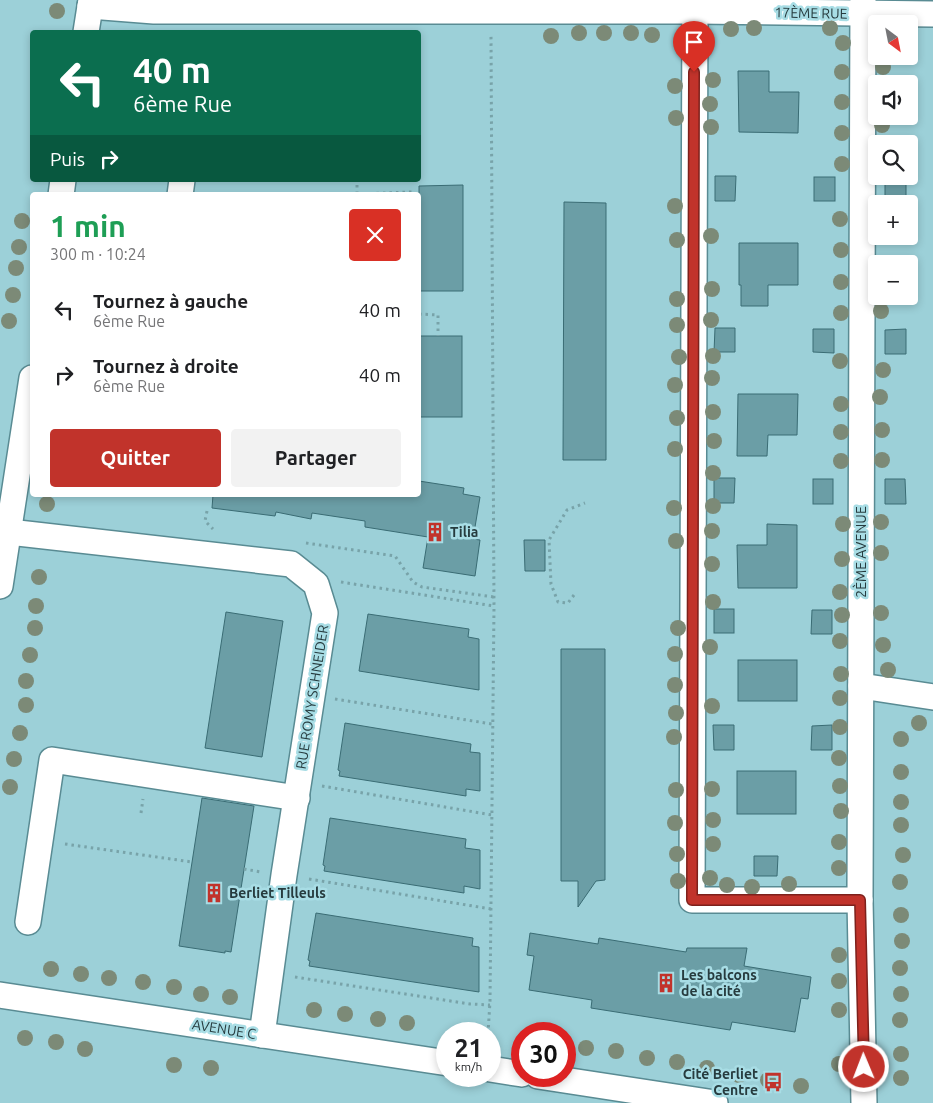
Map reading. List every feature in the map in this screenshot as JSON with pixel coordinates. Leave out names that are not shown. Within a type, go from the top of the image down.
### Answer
[{"type":"street","name":"17ÈME RUE","points":[[90,3],[154,11],[205,22],[490,12],[549,6],[863,7],[933,14]]},
{"type":"street","points":[[86,30],[90,3]]},
{"type":"street","points":[[694,6],[692,900],[860,900]]},
{"type":"street","name":"2ÈME AVENUE","points":[[863,7],[860,900],[864,1103]]},
{"type":"street","points":[[0,586],[30,391]]},
{"type":"street","points":[[9,532],[290,564],[316,584]]},
{"type":"street","name":"RUE ROMY SCHNEIDER","points":[[262,1035],[284,875],[325,613],[316,584]]},
{"type":"street","points":[[861,686],[933,696]]},
{"type":"street","points":[[28,922],[52,760],[298,790]]},
{"type":"street","name":"AVENUE C","points":[[0,995],[436,1061]]},
{"type":"street","points":[[576,1082],[715,1103]]},
{"type":"path","points":[[489,1022],[494,606],[490,12]]},
{"type":"path","points":[[421,314],[438,314],[438,336]]},
{"type":"path","points":[[574,595],[568,603],[558,602],[551,584],[549,540],[566,510],[585,503]]},
{"type":"path","points":[[207,511],[205,521],[213,529],[223,530]]},
{"type":"path","points":[[299,542],[395,556],[413,582],[422,587],[494,597]]},
{"type":"path","points":[[316,584],[331,580],[494,606]]},
{"type":"path","points":[[312,695],[492,724]]},
{"type":"path","points":[[298,790],[492,815]]},
{"type":"path","points":[[40,840],[192,862]]},
{"type":"path","points":[[244,869],[491,909]]},
{"type":"path","points":[[271,973],[470,1004],[490,1005]]},
{"type":"building","points":[[738,71],[769,71],[769,92],[799,92],[798,133],[739,132]]},
{"type":"building","points":[[715,176],[736,176],[735,201],[715,201]]},
{"type":"building","points":[[814,177],[835,177],[835,201],[814,201]]},
{"type":"building","points":[[463,185],[463,291],[421,291],[421,192],[419,192],[419,186]]},
{"type":"building","points":[[885,185],[906,185],[906,195],[885,195]]},
{"type":"building","points":[[564,202],[606,203],[606,460],[563,460]]},
{"type":"building","points":[[739,243],[798,243],[798,285],[768,285],[768,306],[741,306]]},
{"type":"building","points":[[715,328],[735,328],[735,352],[714,352]]},
{"type":"building","points":[[813,329],[834,329],[834,353],[813,352]]},
{"type":"building","points":[[906,329],[906,354],[885,354],[885,330]]},
{"type":"building","points":[[421,336],[462,336],[462,417],[421,417]]},
{"type":"building","points":[[738,394],[798,394],[797,435],[768,435],[767,456],[737,456]]},
{"type":"building","points":[[714,478],[735,478],[734,503],[714,503]]},
{"type":"building","points":[[813,479],[833,479],[833,504],[813,504]]},
{"type":"building","points":[[885,479],[905,479],[906,504],[885,504]]},
{"type":"building","name":"Tilia","points":[[421,481],[464,488],[463,494],[480,497],[473,539],[480,540],[475,576],[423,568],[428,537],[365,527],[365,521],[312,513],[311,519],[276,512],[275,516],[212,508],[213,497],[421,497]]},
{"type":"building","points":[[767,524],[797,525],[797,588],[738,588],[737,545],[767,545]]},
{"type":"building","points":[[524,540],[545,540],[545,571],[525,571]]},
{"type":"building","points":[[714,609],[734,609],[734,633],[714,633]]},
{"type":"building","points":[[812,610],[832,610],[832,634],[811,634]]},
{"type":"building","points":[[226,612],[283,621],[262,757],[205,748]]},
{"type":"building","points":[[368,614],[469,629],[468,637],[479,639],[479,690],[359,671]]},
{"type":"building","points":[[561,649],[605,649],[605,880],[596,881],[578,907],[578,881],[561,881]]},
{"type":"building","points":[[738,660],[797,660],[797,701],[738,701]]},
{"type":"building","points":[[345,723],[471,744],[470,752],[480,753],[480,791],[466,789],[466,796],[339,776],[340,771],[338,770]]},
{"type":"building","points":[[713,725],[734,725],[734,750],[714,750]]},
{"type":"building","points":[[832,725],[832,750],[811,750],[812,726]]},
{"type":"building","points":[[737,771],[796,771],[796,814],[737,814]]},
{"type":"building","name":"Berliet Tilleuls","points":[[202,798],[254,806],[231,952],[225,951],[225,953],[179,946]]},
{"type":"building","points":[[330,818],[466,839],[465,848],[480,850],[480,889],[464,886],[464,893],[324,871],[325,866],[323,865]]},
{"type":"building","points":[[754,856],[778,856],[777,876],[754,876]]},
{"type":"building","points":[[316,913],[473,938],[472,946],[479,947],[479,992],[309,966],[310,961],[308,960]]},
{"type":"building","name":"Les balcons de la cité","points":[[530,933],[598,944],[599,938],[686,952],[687,948],[747,948],[744,966],[811,977],[808,999],[801,998],[795,1032],[732,1022],[730,1030],[591,1008],[592,1000],[529,990],[534,956],[527,955]]},
{"type":"place","name":"Tilia","points":[[435,532]]},
{"type":"place","name":"Berliet Tilleuls","points":[[214,893]]},
{"type":"place","name":"Les balcons de la cité","points":[[666,983]]},
{"type":"place","name":"Cité Berliet Centre","points":[[773,1082]]},
{"type":"route","points":[[694,72],[692,900],[860,900],[864,1067]]}]
